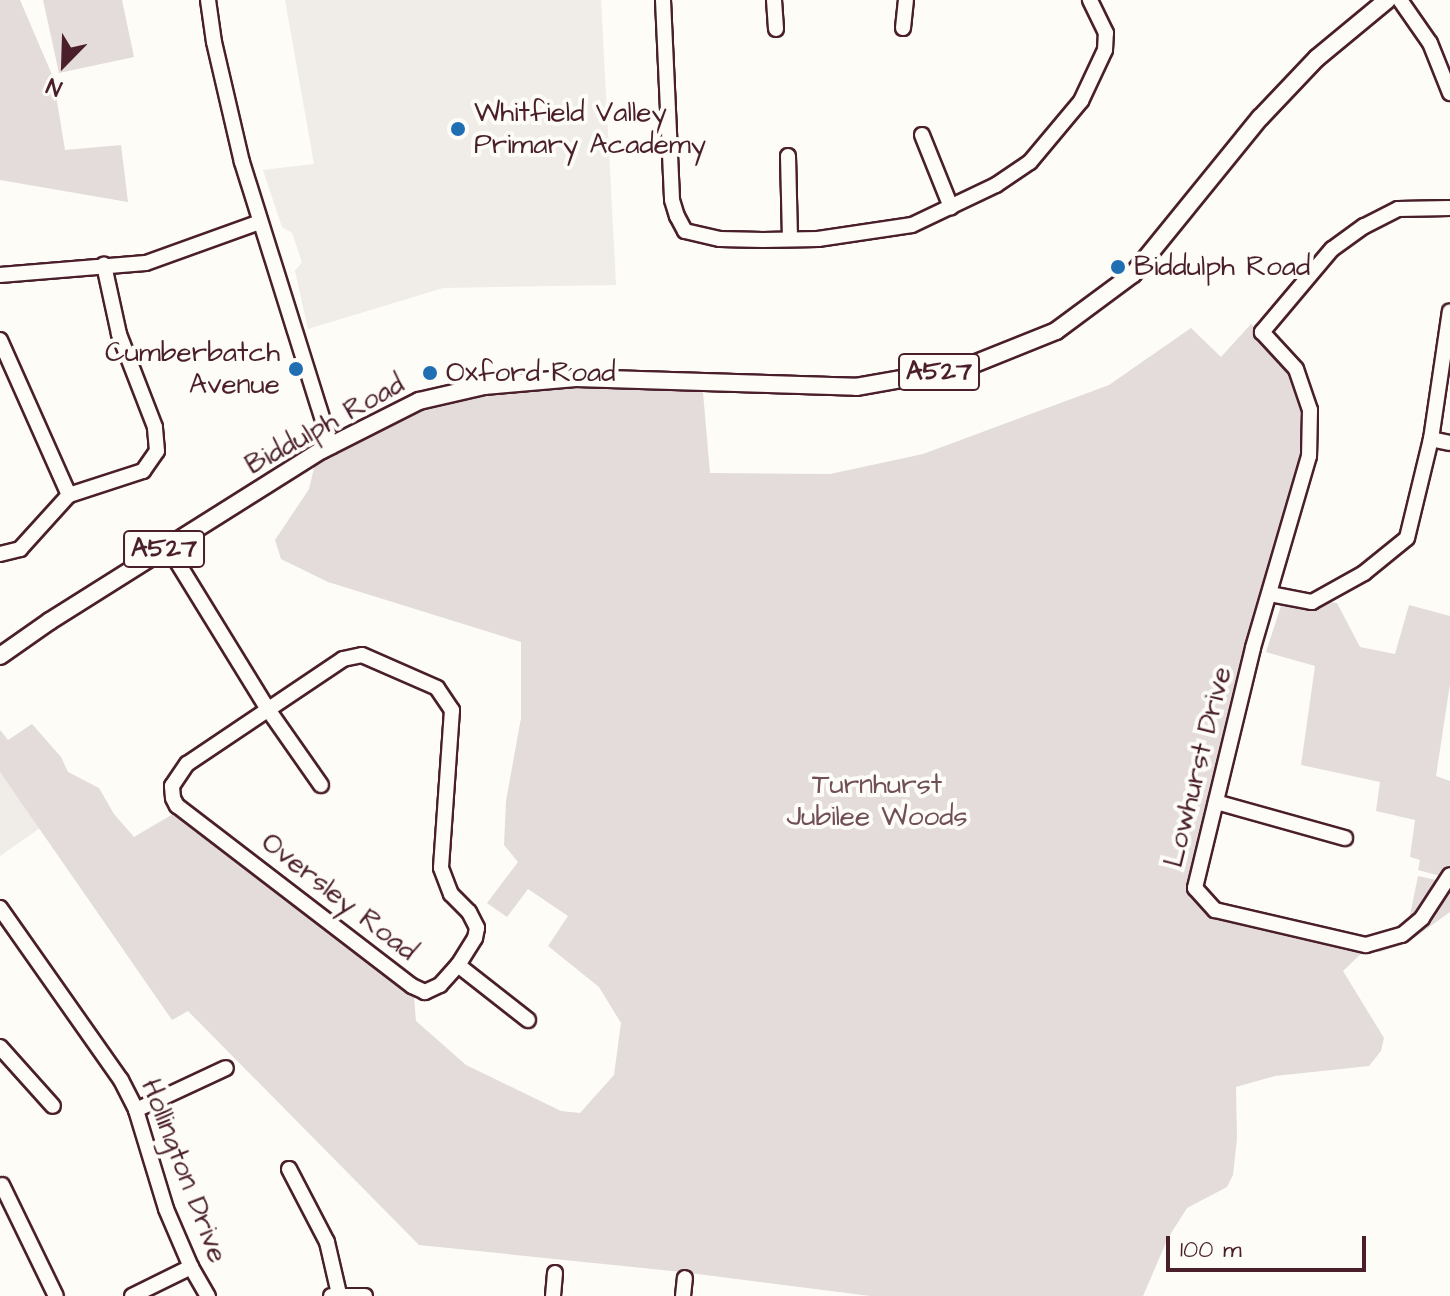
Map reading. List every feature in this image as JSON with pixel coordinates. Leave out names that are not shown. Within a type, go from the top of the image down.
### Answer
[{"type":"main road","name":"Biddulph Road","points":[[0,656],[331,446],[419,401],[484,386],[576,378],[856,387],[964,368],[1056,331],[1133,274],[1260,118],[1317,58],[1387,0]]},
{"type":"street","points":[[208,0],[214,42],[260,222],[331,446]]},
{"type":"street","points":[[663,0],[672,200],[685,231],[737,240],[818,239],[912,225],[996,185],[1030,162],[1081,101],[1105,50],[1106,33],[1090,0]]},
{"type":"street","points":[[774,0],[776,29]]},
{"type":"street","points":[[903,28],[906,0]]},
{"type":"street","points":[[1400,0],[1430,43],[1450,93]]},
{"type":"street","points":[[922,135],[951,207]]},
{"type":"street","points":[[788,156],[790,237]]},
{"type":"street","name":"Lowhurst Drive","points":[[1450,208],[1398,209],[1364,226],[1332,249],[1262,332],[1296,369],[1310,410],[1309,456],[1270,594],[1195,888],[1215,910],[1335,939],[1376,944],[1402,935],[1422,918],[1450,875]]},
{"type":"street","points":[[0,275],[146,263],[260,222]]},
{"type":"street","points":[[0,554],[20,549],[69,495],[143,471],[157,451],[155,427],[119,334],[104,265]]},
{"type":"street","points":[[1270,594],[1312,602],[1364,573],[1407,538],[1431,439],[1450,311]]},
{"type":"street","points":[[0,340],[69,495]]},
{"type":"street","points":[[1431,439],[1450,443]]},
{"type":"street","points":[[168,547],[267,708],[321,785]]},
{"type":"street","name":"Oversley Road","points":[[362,655],[437,688],[447,698],[453,722],[441,868],[443,882],[474,918],[477,928],[475,938],[458,965],[434,990],[419,991],[177,806],[172,786],[177,774],[267,708],[343,659],[362,655]]},
{"type":"street","points":[[1216,802],[1345,838]]},
{"type":"street","name":"Hollington Drive","points":[[0,908],[105,1053],[136,1110],[166,1209],[191,1267],[208,1296]]},
{"type":"street","points":[[458,965],[528,1020]]},
{"type":"street","points":[[0,1047],[53,1106]]},
{"type":"street","points":[[136,1110],[226,1068]]},
{"type":"street","points":[[289,1169],[327,1242],[335,1295],[365,1296]]},
{"type":"street","points":[[2,1185],[56,1296]]},
{"type":"street","points":[[9,1200],[23,1191]]},
{"type":"street","points":[[132,1296],[191,1267]]},
{"type":"street","points":[[553,1296],[555,1273]]},
{"type":"street","points":[[683,1296],[685,1278]]},
{"type":"shaded area","name":"Whitfield Valley Primary Academy","points":[[285,0],[601,0],[616,285],[443,288],[308,329],[295,271],[302,262],[292,233],[282,227],[263,170],[314,164]]},
{"type":"shaded area","points":[[0,772],[40,828],[0,856]]},
{"type":"green space","points":[[0,0],[20,0],[53,77],[65,150],[121,145],[128,202],[0,180]]},
{"type":"green space","points":[[43,0],[122,0],[134,57],[59,73]]},
{"type":"green space","name":"Turnhurst Jubilee Woods","points":[[1251,324],[1296,369],[1310,410],[1309,456],[1195,888],[1215,910],[1366,945],[1402,935],[1409,920],[1418,876],[1445,882],[1450,875],[1450,912],[1407,943],[1380,952],[1364,951],[1343,971],[1384,1038],[1381,1051],[1369,1066],[1275,1076],[1236,1087],[1237,1139],[1233,1175],[1227,1187],[1187,1208],[1168,1238],[1143,1296],[870,1296],[682,1272],[419,1245],[188,1011],[172,1020],[0,772],[0,730],[8,740],[32,724],[61,757],[68,772],[99,788],[114,814],[134,837],[173,814],[414,997],[416,1021],[466,1065],[561,1111],[580,1113],[614,1075],[621,1023],[599,987],[548,946],[568,916],[528,889],[507,917],[487,903],[518,862],[504,845],[506,801],[521,718],[521,642],[328,582],[281,559],[275,540],[309,489],[320,443],[484,386],[702,381],[710,473],[830,474],[923,454],[1109,385],[1191,328],[1221,357]]},
{"type":"green space","points":[[1330,602],[1337,603],[1360,647],[1395,654],[1409,605],[1450,616],[1450,684],[1436,776],[1450,781],[1450,865],[1444,877],[1418,870],[1420,860],[1410,857],[1415,820],[1376,811],[1380,782],[1301,765],[1315,666],[1266,652],[1281,606],[1312,610]]},
{"type":"place","name":"Whitfield Valley Primary Academy","points":[[458,129]]},
{"type":"place","name":"Biddulph Road","points":[[1118,267]]},
{"type":"place","name":"Cumberbatch Avenue","points":[[296,369]]},
{"type":"place","name":"Oxford Road","points":[[430,373]]}]
